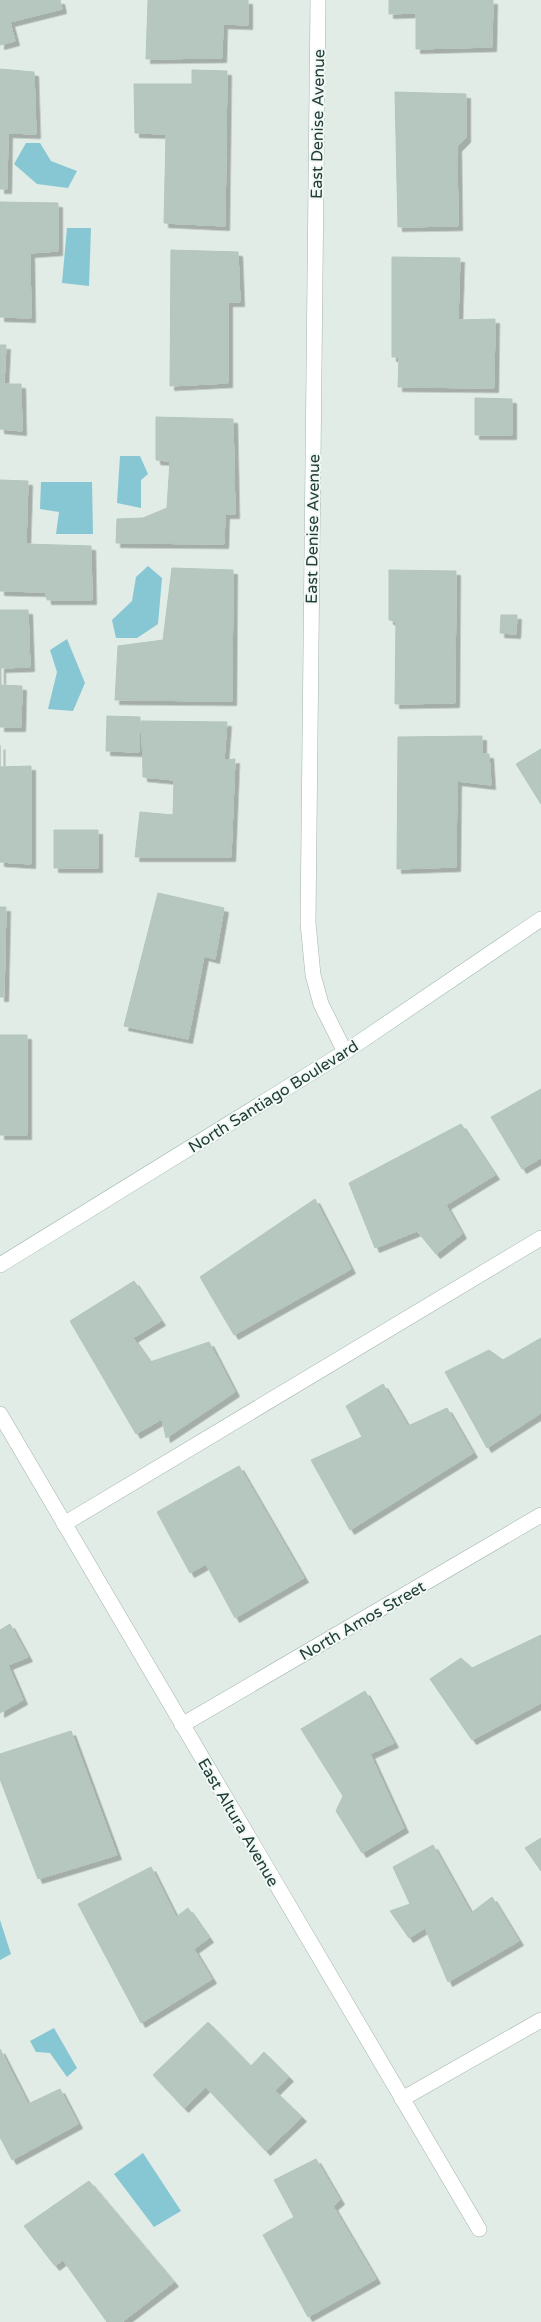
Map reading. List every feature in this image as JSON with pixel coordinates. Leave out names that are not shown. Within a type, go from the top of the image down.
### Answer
[{"type":"street","name":"East Denise Avenue","points":[[318,0],[308,923],[313,975],[321,1004],[345,1052]]},
{"type":"street","name":"North Santiago Boulevard","points":[[0,1265],[345,1052],[541,919]]},
{"type":"street","points":[[64,1524],[541,1238]]},
{"type":"street","name":"East Altura Avenue","points":[[0,1414],[478,2229]]},
{"type":"street","name":"North Amos Street","points":[[182,1725],[541,1515]]},
{"type":"street","points":[[402,2099],[541,2020]]},
{"type":"water","points":[[26,143],[40,143],[51,161],[77,171],[68,188],[37,184],[14,164]]},
{"type":"water","points":[[67,228],[91,228],[89,286],[62,283]]},
{"type":"water","points":[[120,456],[140,456],[148,474],[141,480],[141,508],[117,503]]},
{"type":"water","points":[[41,482],[92,482],[93,534],[56,534],[59,512],[40,509]]},
{"type":"water","points":[[148,566],[162,578],[158,624],[137,638],[116,638],[112,620],[132,601],[136,577]]},
{"type":"water","points":[[67,639],[85,683],[73,711],[48,709],[57,672],[50,650]]},
{"type":"water","points":[[0,1920],[11,1954],[0,1960]]},
{"type":"water","points":[[54,2028],[77,2068],[67,2077],[50,2053],[36,2052],[30,2041]]},
{"type":"water","points":[[143,2153],[181,2211],[154,2227],[114,2174]]},
{"type":"building","points":[[0,0],[60,0],[62,9],[10,22],[15,41],[0,45]]},
{"type":"building","points":[[148,0],[248,0],[248,25],[223,24],[222,58],[146,59]]},
{"type":"building","points":[[389,0],[493,0],[492,47],[416,49],[416,13],[389,14]]},
{"type":"building","points":[[0,69],[34,72],[36,134],[8,133],[7,189],[0,189]]},
{"type":"building","points":[[192,70],[227,71],[225,226],[164,223],[166,134],[135,133],[134,84],[192,84]]},
{"type":"building","points":[[395,92],[466,94],[466,138],[457,147],[458,226],[398,227]]},
{"type":"building","points":[[0,202],[58,203],[58,251],[30,253],[31,318],[0,317]]},
{"type":"building","points":[[171,250],[238,252],[240,302],[228,302],[228,383],[170,386]]},
{"type":"building","points":[[392,257],[460,258],[458,320],[495,319],[494,388],[398,387],[399,357],[392,357]]},
{"type":"building","points":[[0,345],[6,345],[4,384],[21,384],[22,431],[0,429]]},
{"type":"building","points":[[475,398],[512,399],[512,435],[475,435]]},
{"type":"building","points":[[156,417],[233,419],[235,514],[225,514],[224,544],[116,543],[117,519],[143,518],[167,508],[170,461],[156,460]]},
{"type":"building","points":[[0,480],[28,481],[26,544],[91,546],[92,600],[47,600],[46,592],[0,591]]},
{"type":"building","points":[[172,568],[233,570],[232,701],[115,700],[118,646],[163,640]]},
{"type":"building","points":[[389,570],[456,571],[455,703],[395,704],[396,621],[389,620]]},
{"type":"building","points":[[0,610],[28,610],[30,667],[1,668],[1,685],[22,686],[21,727],[0,727]]},
{"type":"building","points":[[501,615],[517,615],[516,634],[500,633]]},
{"type":"building","points":[[107,716],[140,717],[139,752],[106,751]]},
{"type":"building","points":[[142,721],[227,722],[224,760],[235,759],[231,857],[135,857],[140,812],[173,815],[174,780],[143,777]]},
{"type":"building","points":[[482,736],[482,754],[489,754],[491,785],[457,781],[456,867],[397,869],[398,737]]},
{"type":"building","points":[[541,749],[541,804],[516,764]]},
{"type":"building","points":[[31,766],[31,864],[0,862],[0,767]]},
{"type":"building","points":[[54,830],[98,830],[98,868],[54,868]]},
{"type":"building","points":[[158,893],[224,908],[215,959],[204,956],[188,1039],[124,1026]]},
{"type":"building","points":[[0,907],[6,907],[4,997],[0,997]]},
{"type":"building","points":[[0,1035],[27,1035],[27,1135],[0,1135]]},
{"type":"building","points":[[541,1089],[541,1158],[522,1169],[491,1117]]},
{"type":"building","points":[[461,1124],[495,1175],[446,1205],[462,1234],[436,1254],[417,1231],[375,1248],[349,1183]]},
{"type":"building","points":[[315,1199],[351,1269],[234,1335],[200,1277]]},
{"type":"building","points":[[134,1281],[161,1321],[133,1338],[150,1362],[209,1342],[235,1392],[166,1438],[162,1419],[136,1434],[70,1321]]},
{"type":"building","points":[[541,1338],[541,1413],[487,1448],[445,1372],[489,1350],[503,1360]]},
{"type":"building","points":[[383,1384],[408,1426],[447,1408],[473,1453],[350,1530],[311,1460],[362,1437],[346,1406]]},
{"type":"building","points":[[239,1466],[304,1578],[235,1618],[206,1564],[190,1573],[157,1512]]},
{"type":"building","points":[[10,1624],[28,1657],[8,1665],[23,1700],[0,1713],[0,1630]]},
{"type":"building","points":[[541,1635],[541,1703],[472,1740],[430,1679],[461,1658],[472,1668]]},
{"type":"building","points":[[365,1691],[394,1743],[370,1754],[404,1828],[362,1853],[336,1811],[343,1796],[301,1729]]},
{"type":"building","points":[[71,1731],[117,1855],[38,1879],[0,1779],[0,1754]]},
{"type":"building","points":[[541,1838],[541,1871],[525,1848]]},
{"type":"building","points":[[433,1845],[471,1913],[492,1897],[519,1941],[448,1982],[425,1928],[409,1938],[390,1911],[410,1904],[393,1867]]},
{"type":"building","points":[[151,1867],[176,1917],[188,1908],[209,1938],[194,1949],[212,1979],[141,2023],[78,1904]]},
{"type":"building","points":[[208,2022],[251,2066],[264,2052],[289,2077],[275,2091],[302,2117],[266,2151],[206,2087],[184,2108],[153,2075]]},
{"type":"building","points":[[0,2049],[28,2104],[60,2089],[78,2124],[12,2160],[0,2137]]},
{"type":"building","points":[[316,2159],[340,2200],[333,2206],[376,2279],[308,2317],[263,2235],[294,2217],[274,2180]]},
{"type":"building","points":[[89,2181],[174,2282],[122,2322],[107,2322],[63,2260],[55,2266],[24,2226]]}]
